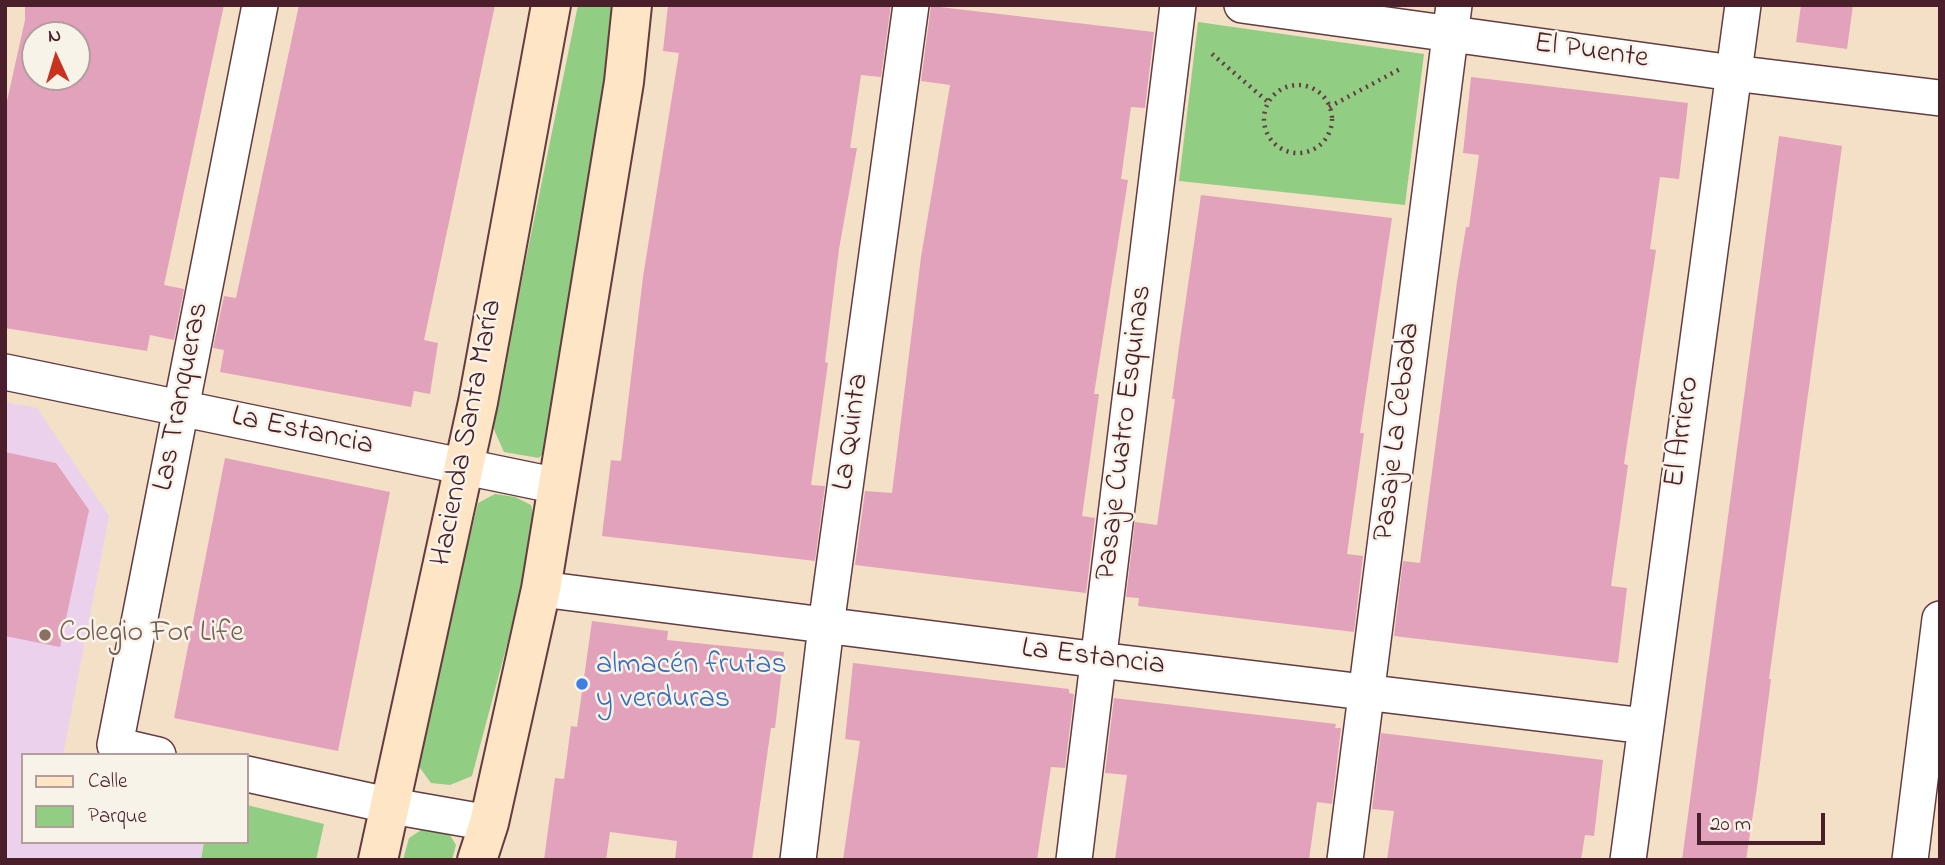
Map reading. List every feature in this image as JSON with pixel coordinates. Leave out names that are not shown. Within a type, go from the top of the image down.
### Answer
[{"type":"street","name":"Las Tranqueras","points":[[149,753],[115,745],[260,5]]},
{"type":"street","name":"Hacienda Santa María","points":[[378,860],[392,806],[464,466],[551,5]]},
{"type":"street","points":[[477,860],[489,823],[541,589],[624,82],[632,5]]},
{"type":"street","name":"La Quinta","points":[[797,860],[826,626],[911,5]]},
{"type":"street","name":"El Puente","points":[[1242,5],[1451,27],[1733,73],[1940,98]]},
{"type":"street","name":"El Arriero","points":[[1628,860],[1743,5]]},
{"type":"street","name":"Pasaje Cuatro Esquinas","points":[[1074,860],[1177,14]]},
{"type":"street","name":"Pasaje La Cebada","points":[[1345,860],[1451,27]]},
{"type":"street","name":"La Estancia","points":[[5,372],[558,486]]},
{"type":"street","name":"La Estancia","points":[[541,589],[1644,726]]},
{"type":"street","points":[[1910,860],[1939,636]]},
{"type":"street","points":[[248,774],[392,806],[489,823]]},
{"type":"path","points":[[1177,14],[1267,101]]},
{"type":"path","points":[[1329,107],[1451,27]]},
{"type":"path","points":[[1305,85],[1324,96],[1333,115],[1328,137],[1312,151],[1290,154],[1272,142],[1263,123],[1267,101],[1283,87],[1305,85]]},
{"type":"shaded area","name":"Colegio For Life","points":[[5,402],[37,408],[109,516],[63,753],[21,753],[21,844],[204,844],[201,860],[5,860]]},
{"type":"green space","points":[[578,5],[615,5],[552,442],[539,458],[504,452],[492,425]]},
{"type":"green space","points":[[1198,22],[1424,54],[1405,205],[1179,181]]},
{"type":"green space","points":[[495,494],[515,497],[531,505],[537,532],[472,776],[450,785],[431,783],[420,768],[421,737],[478,503]]},
{"type":"green space","points":[[248,805],[324,824],[316,860],[201,860],[204,844],[248,844]]},
{"type":"green space","points":[[427,826],[445,827],[456,845],[452,860],[403,860],[409,838]]},
{"type":"building","points":[[25,5],[224,5],[164,285],[184,289],[174,340],[150,335],[147,351],[5,328],[5,110],[21,38],[21,91],[91,91],[91,21],[25,21]]},
{"type":"building","points":[[299,5],[495,5],[424,340],[438,343],[430,394],[414,391],[411,407],[220,372],[224,350],[213,348],[224,296],[236,298]]},
{"type":"building","points":[[668,5],[891,5],[881,77],[861,75],[850,148],[857,148],[839,249],[825,362],[828,363],[811,485],[825,486],[815,561],[602,536],[611,460],[621,461],[643,277],[679,53],[663,51]]},
{"type":"building","points":[[1801,5],[1853,5],[1847,49],[1796,42]]},
{"type":"building","points":[[931,6],[1154,32],[1145,108],[1131,107],[1121,179],[1128,180],[1094,394],[1099,394],[1082,516],[1095,518],[1086,593],[855,565],[865,491],[892,493],[921,257],[950,85],[921,81]]},
{"type":"building","points":[[1471,77],[1688,103],[1679,179],[1660,177],[1650,249],[1656,250],[1624,464],[1628,465],[1611,586],[1627,588],[1618,663],[1394,636],[1403,561],[1420,563],[1457,282],[1466,227],[1469,227],[1479,155],[1463,153]]},
{"type":"building","points":[[1779,136],[1842,146],[1769,679],[1757,787],[1746,860],[1682,860]]},
{"type":"building","points":[[1201,195],[1392,218],[1360,433],[1364,433],[1347,554],[1363,556],[1354,632],[1138,606],[1139,598],[1126,597],[1135,522],[1157,525]]},
{"type":"building","points":[[5,452],[56,463],[89,510],[60,647],[5,636]]},
{"type":"building","points":[[225,458],[390,492],[338,751],[174,718]]},
{"type":"building","points":[[592,621],[668,631],[667,640],[784,652],[775,728],[771,728],[752,860],[675,860],[677,841],[610,832],[606,860],[544,860],[555,778],[564,779],[571,726],[577,727]]},
{"type":"building","points":[[853,663],[1069,689],[1069,693],[1074,694],[1065,768],[1051,767],[1037,860],[843,860],[860,741],[845,739]]},
{"type":"building","points":[[1114,698],[1336,724],[1335,728],[1341,728],[1332,804],[1317,802],[1309,860],[1115,860],[1127,775],[1105,773]]},
{"type":"building","points":[[1381,733],[1603,760],[1594,836],[1585,835],[1581,860],[1387,860],[1394,811],[1372,809]]},
{"type":"place","name":"Colegio For Life","points":[[45,635]]},
{"type":"place","name":"almacén frutas y verduras","points":[[582,684]]}]
